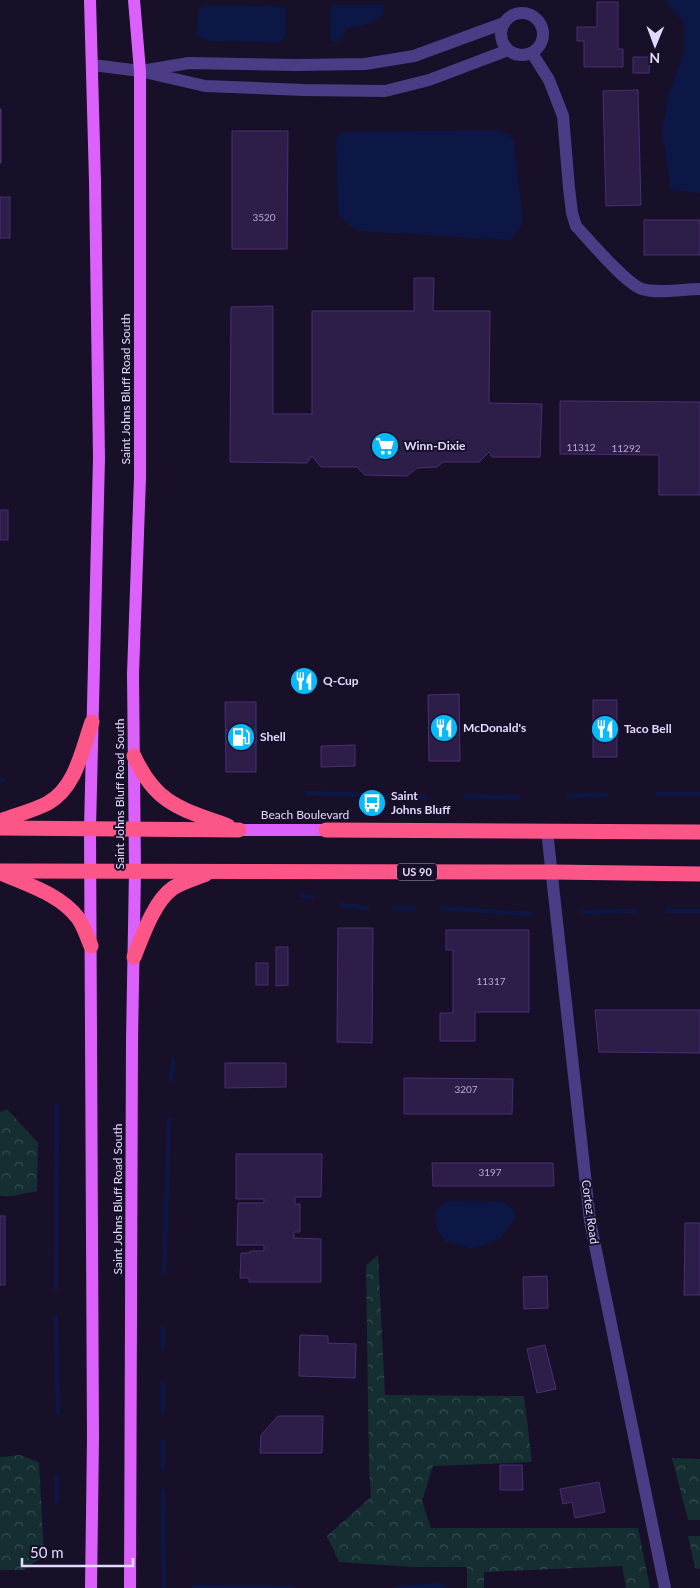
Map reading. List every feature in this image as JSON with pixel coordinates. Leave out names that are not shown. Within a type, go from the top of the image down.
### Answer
[{"type":"highway","points":[[0,822],[48,802],[63,791],[75,773],[92,722]]},
{"type":"highway","points":[[134,756],[141,772],[161,796],[180,808],[239,830]]},
{"type":"highway","name":"Beach Boulevard","points":[[0,828],[239,830]]},
{"type":"highway","name":"Beach Boulevard","points":[[326,830],[700,832]]},
{"type":"highway","points":[[134,957],[150,919],[164,897],[173,888],[212,871]]},
{"type":"highway","name":"US 90","points":[[0,872],[212,871],[700,874]]},
{"type":"highway","points":[[0,872],[52,896],[70,908],[80,920],[91,946]]},
{"type":"main road","name":"Saint Johns Bluff Road South","points":[[90,0],[99,458],[90,829],[93,1429],[91,1588]]},
{"type":"main road","name":"Saint Johns Bluff Road South","points":[[130,1588],[135,871],[133,674],[140,478],[140,71],[134,0]]},
{"type":"main road","name":"Beach Boulevard","points":[[239,830],[326,830]]},
{"type":"street","points":[[524,7],[536,18],[543,30],[541,43],[532,53],[519,55],[508,50],[503,44],[501,30],[504,23],[512,15],[524,7]]},
{"type":"street","points":[[140,71],[188,63],[365,64],[414,56],[504,23]]},
{"type":"street","points":[[92,65],[140,71],[205,86],[284,90],[385,91],[430,80],[508,50]]},
{"type":"street","points":[[532,53],[549,80],[563,116],[572,214],[576,226],[631,283],[643,289],[652,290],[700,289]]},
{"type":"street","name":"Cortez Road","points":[[547,831],[590,1221],[665,1588]]},
{"type":"green space","points":[[7,1109],[38,1143],[37,1191],[13,1196],[0,1196],[0,1112]]},
{"type":"green space","points":[[378,1255],[385,1395],[524,1396],[532,1462],[433,1466],[422,1501],[431,1528],[638,1528],[650,1588],[626,1588],[622,1566],[484,1572],[484,1588],[467,1588],[467,1567],[414,1567],[339,1562],[327,1536],[371,1497],[366,1266]]},
{"type":"green space","points":[[20,1455],[39,1462],[44,1556],[24,1570],[0,1570],[0,1457]]},
{"type":"green space","points":[[672,1458],[700,1459],[700,1520],[688,1520]]},
{"type":"green space","points":[[688,1536],[700,1536],[700,1569],[695,1568]]},
{"type":"shaded area","points":[[664,0],[700,0],[700,193],[671,190],[662,132],[668,96],[684,52],[684,23]]},
{"type":"shaded area","points":[[203,5],[277,6],[286,8],[285,38],[278,43],[207,41],[196,35],[198,10]]},
{"type":"shaded area","points":[[331,5],[385,5],[380,17],[375,21],[346,29],[344,35],[337,42],[330,41]]},
{"type":"shaded area","points":[[497,130],[513,138],[523,223],[511,240],[356,231],[338,215],[336,139],[341,132]]},
{"type":"shaded area","points":[[446,1201],[504,1202],[515,1212],[515,1219],[500,1239],[473,1249],[445,1241],[436,1227],[436,1211]]},
{"type":"shaded area","points":[[441,1583],[449,1588],[394,1588],[394,1586]]},
{"type":"building","points":[[597,2],[618,2],[618,49],[623,49],[623,67],[584,67],[584,41],[577,41],[577,27],[597,27]]},
{"type":"building","points":[[633,57],[650,57],[649,73],[633,73]]},
{"type":"building","points":[[638,90],[641,205],[606,206],[603,91]]},
{"type":"building","points":[[1,109],[1,163],[0,163]]},
{"type":"building","points":[[232,131],[288,131],[287,249],[232,249]]},
{"type":"building","points":[[0,197],[10,197],[10,238],[0,238]]},
{"type":"building","points":[[644,220],[700,220],[700,255],[644,255]]},
{"type":"building","points":[[414,278],[434,278],[433,311],[490,311],[489,403],[542,404],[540,457],[492,457],[489,452],[479,462],[443,462],[437,467],[417,468],[407,476],[365,475],[357,467],[321,467],[312,456],[307,463],[230,462],[231,307],[273,306],[273,414],[312,414],[312,311],[414,311]]},
{"type":"building","points":[[560,401],[700,402],[700,495],[659,495],[659,455],[560,454]]},
{"type":"building","points":[[0,510],[8,510],[8,540],[0,540]]},
{"type":"building","name":"McDonald's","points":[[459,694],[460,761],[429,761],[428,695]]},
{"type":"building","name":"Taco Bell","points":[[593,700],[617,700],[617,757],[593,757]]},
{"type":"building","name":"Shell","points":[[225,702],[256,702],[256,772],[226,772]]},
{"type":"building","points":[[226,730],[256,730],[256,743],[226,743]]},
{"type":"building","points":[[355,745],[355,766],[321,767],[321,746]]},
{"type":"building","points":[[338,928],[373,928],[372,1043],[337,1042]]},
{"type":"building","points":[[446,930],[529,930],[529,1012],[475,1012],[475,1041],[440,1041],[440,1013],[453,1013],[453,950],[446,950]]},
{"type":"building","points":[[276,947],[288,947],[288,985],[276,986]]},
{"type":"building","points":[[256,963],[268,963],[268,985],[256,985]]},
{"type":"building","points":[[595,1010],[700,1010],[700,1053],[599,1052]]},
{"type":"building","points":[[225,1063],[286,1063],[286,1087],[225,1088]]},
{"type":"building","points":[[404,1078],[513,1079],[512,1114],[404,1114]]},
{"type":"building","points":[[236,1154],[322,1154],[321,1197],[295,1197],[295,1204],[300,1204],[300,1232],[294,1232],[294,1238],[321,1239],[321,1282],[249,1282],[249,1278],[240,1278],[241,1253],[264,1251],[264,1245],[237,1245],[238,1203],[264,1203],[264,1199],[236,1199]]},
{"type":"building","points":[[432,1163],[553,1163],[554,1186],[433,1186]]},
{"type":"building","points":[[0,1216],[5,1216],[5,1285],[0,1285]]},
{"type":"building","points":[[685,1223],[700,1223],[700,1295],[684,1295]]},
{"type":"building","points":[[547,1276],[548,1308],[524,1309],[523,1277]]},
{"type":"building","points":[[300,1335],[328,1336],[328,1343],[356,1344],[355,1378],[299,1376]]},
{"type":"building","points":[[545,1345],[556,1389],[537,1393],[527,1349]]},
{"type":"building","points":[[278,1416],[323,1416],[322,1453],[260,1453],[261,1435]]},
{"type":"building","points":[[500,1465],[522,1465],[523,1490],[500,1490]]},
{"type":"building","points":[[599,1482],[605,1512],[575,1518],[572,1502],[563,1504],[560,1489]]},
{"type":"waterway","points":[[307,793],[425,797]]},
{"type":"waterway","points":[[657,794],[700,794]]},
{"type":"waterway","points":[[569,796],[607,795]]},
{"type":"waterway","points":[[465,796],[518,797]]},
{"type":"waterway","points":[[300,895],[312,897]]},
{"type":"waterway","points":[[342,905],[367,908]]},
{"type":"waterway","points":[[393,908],[414,908]]},
{"type":"waterway","points":[[441,908],[531,914]]},
{"type":"waterway","points":[[584,912],[634,911]]},
{"type":"waterway","points":[[667,911],[700,911]]},
{"type":"waterway","points":[[171,1080],[173,1061]]},
{"type":"waterway","points":[[56,1288],[57,1106]]},
{"type":"waterway","points":[[164,1273],[169,1120]]},
{"type":"waterway","points":[[56,1316],[58,1413]]},
{"type":"waterway","points":[[163,1328],[163,1347]]},
{"type":"waterway","points":[[163,1384],[163,1411]]},
{"type":"waterway","points":[[163,1441],[163,1468]]},
{"type":"waterway","points":[[57,1476],[57,1501]]},
{"type":"waterway","points":[[163,1491],[164,1588]]},
{"type":"waterway","points":[[194,1587],[293,1588]]},
{"type":"place","name":"Winn-Dixie","points":[[385,446]]},
{"type":"place","name":"Q-Cup","points":[[304,681]]},
{"type":"place","name":"McDonald's","points":[[444,728]]},
{"type":"place","name":"Taco Bell","points":[[605,729]]},
{"type":"place","name":"Shell","points":[[241,737]]},
{"type":"place","name":"Saint Johns Bluff","points":[[372,803]]}]
